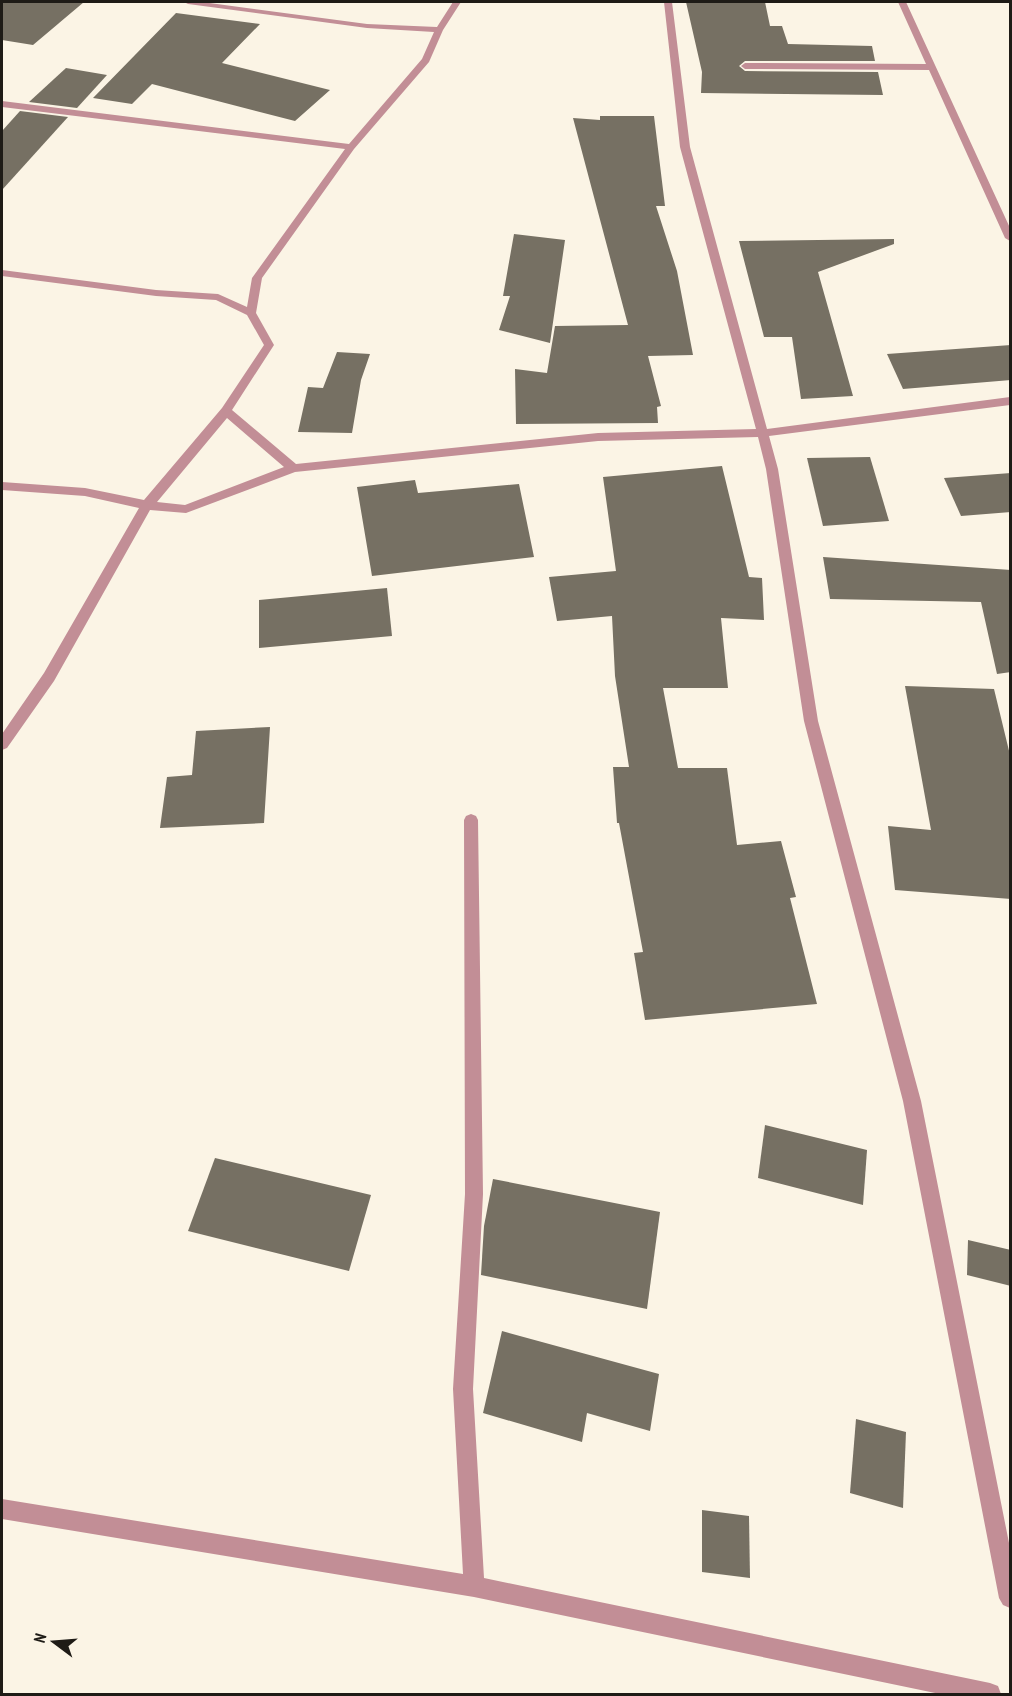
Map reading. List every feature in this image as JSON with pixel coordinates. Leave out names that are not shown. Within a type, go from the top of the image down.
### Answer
[{"type":"street","points":[[188,2],[367,26],[439,30]]},
{"type":"street","points":[[251,313],[257,278],[351,147],[426,60],[439,30],[457,2]]},
{"type":"street","points":[[668,2],[685,147],[772,469],[811,721],[912,1101],[1011,1598]]},
{"type":"street","points":[[902,2],[1011,238]]},
{"type":"street","points":[[746,66],[932,67]]},
{"type":"street","points":[[2,104],[351,147]]},
{"type":"street","points":[[2,273],[137,291],[218,297],[251,313],[269,345],[226,411],[147,505],[50,677],[2,744]]},
{"type":"street","points":[[2,486],[85,492],[147,505],[186,509],[293,468],[598,437],[762,433],[1011,401]]},
{"type":"street","points":[[226,411],[293,468]]},
{"type":"street","points":[[471,820],[474,1194],[463,1389],[474,1586]]},
{"type":"street","points":[[2,1509],[474,1586],[990,1695]]},
{"type":"building","points":[[2,2],[84,2],[33,45],[2,40]]},
{"type":"building","points":[[686,2],[765,2],[770,26],[782,26],[788,44],[872,46],[875,61],[745,61],[739,66],[745,71],[878,72],[883,95],[701,93],[702,72]]},
{"type":"building","points":[[176,13],[260,24],[222,63],[330,90],[295,121],[152,84],[132,104],[93,98]]},
{"type":"building","points":[[66,68],[107,75],[77,108],[29,102]]},
{"type":"building","points":[[20,111],[68,117],[2,190],[2,131]]},
{"type":"building","points":[[600,116],[654,116],[665,206],[656,206],[677,271],[693,355],[648,356],[661,406],[657,407],[658,423],[516,424],[515,369],[547,373],[555,326],[628,325],[573,118],[600,120]]},
{"type":"building","points":[[514,234],[565,240],[550,343],[499,330],[510,296],[503,296]]},
{"type":"building","points":[[894,239],[894,244],[818,272],[853,396],[801,399],[792,337],[764,337],[739,241]]},
{"type":"building","points":[[1011,345],[1011,380],[903,389],[887,354]]},
{"type":"building","points":[[337,352],[370,354],[361,380],[352,433],[298,432],[308,387],[323,388]]},
{"type":"building","points":[[870,457],[889,521],[823,526],[807,458]]},
{"type":"building","points":[[722,466],[749,577],[762,578],[764,620],[721,618],[728,688],[663,688],[678,768],[727,768],[737,845],[781,841],[796,897],[790,898],[817,1004],[645,1020],[634,953],[643,952],[619,823],[617,823],[613,767],[629,767],[615,676],[612,616],[557,621],[549,577],[616,571],[603,477]]},
{"type":"building","points":[[1011,473],[1011,512],[961,516],[944,478]]},
{"type":"building","points":[[415,480],[418,493],[519,484],[534,557],[372,576],[357,487]]},
{"type":"building","points":[[823,557],[1011,570],[1011,672],[997,674],[981,602],[830,599]]},
{"type":"building","points":[[387,588],[392,636],[259,648],[259,600]]},
{"type":"building","points":[[905,686],[994,689],[1011,759],[1011,899],[895,890],[888,826],[931,830]]},
{"type":"building","points":[[270,727],[264,823],[160,828],[167,777],[192,775],[196,731]]},
{"type":"building","points":[[765,1125],[867,1150],[863,1205],[758,1178]]},
{"type":"building","points":[[215,1158],[371,1195],[349,1271],[188,1231]]},
{"type":"building","points":[[493,1179],[660,1212],[647,1309],[481,1275],[484,1226]]},
{"type":"building","points":[[968,1240],[1011,1250],[1011,1286],[967,1275]]},
{"type":"building","points":[[502,1331],[659,1374],[650,1431],[587,1413],[582,1442],[483,1413]]},
{"type":"building","points":[[856,1419],[906,1432],[903,1508],[850,1493]]},
{"type":"building","points":[[702,1510],[749,1516],[750,1578],[702,1572]]}]
